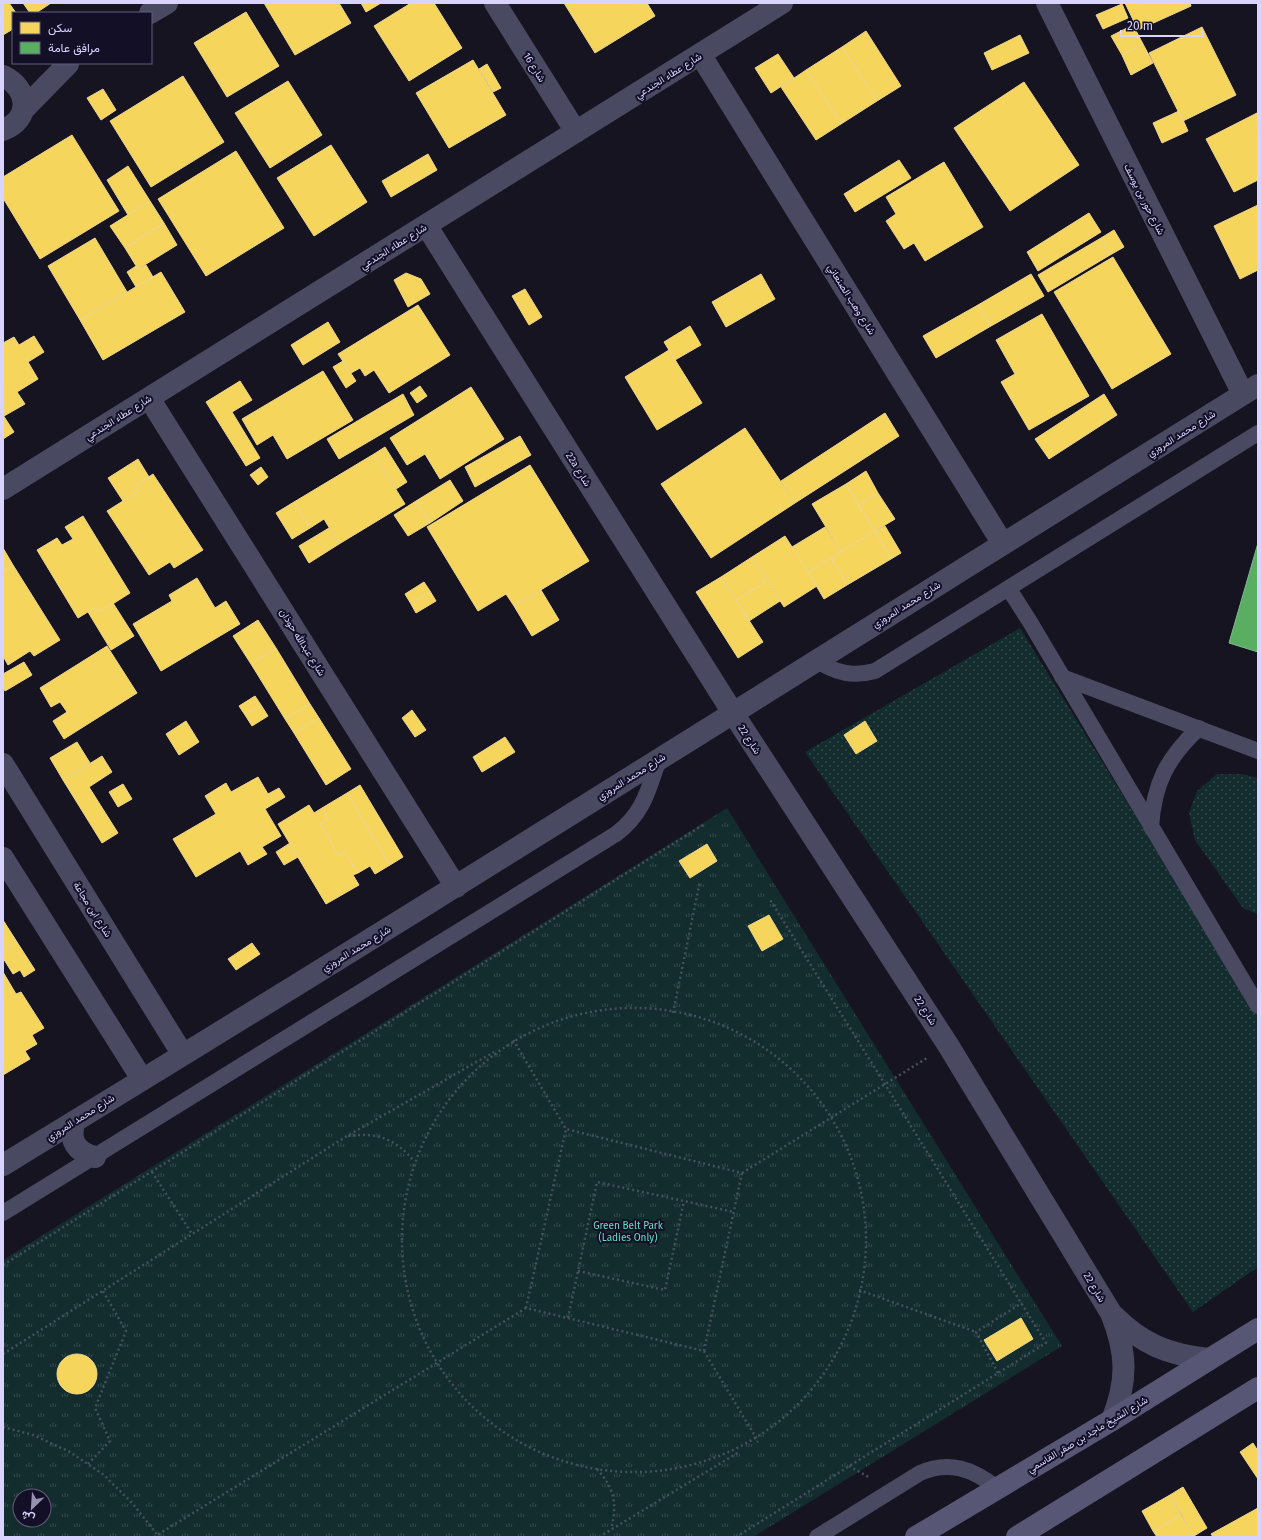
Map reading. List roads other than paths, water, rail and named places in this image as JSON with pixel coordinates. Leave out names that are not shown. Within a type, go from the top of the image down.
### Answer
[{"type":"main road","name":"شارع الشيخ ماجد بن صقر القاسمي","points":[[916,1537],[1112,1420],[1258,1329]]},
{"type":"main road","points":[[1017,1537],[1258,1388]]},
{"type":"street","points":[[152,12],[166,3]]},
{"type":"street","name":"شارع 16","points":[[495,3],[576,132]]},
{"type":"street","name":"شارع عطاء الجندعي","points":[[3,489],[782,3]]},
{"type":"street","name":"شارع حور بن يوسف","points":[[1047,3],[1251,390]]},
{"type":"street","name":"شارع وهب الصنعاني","points":[[700,54],[1003,544]]},
{"type":"street","points":[[7,78],[40,74],[69,64]]},
{"type":"street","points":[[23,110],[69,64]]},
{"type":"street","points":[[3,130],[15,124],[23,110],[24,101],[22,93],[17,86],[7,78]]},
{"type":"street","name":"22a شارع","points":[[426,225],[733,713]]},
{"type":"street","name":"شارع محمد المروزي","points":[[3,1164],[456,887],[816,660],[1251,390]]},
{"type":"street","name":"شارع عبدالله حوذان","points":[[149,398],[456,887]]},
{"type":"street","name":"شارع 22","points":[[733,713],[948,1045],[1111,1313],[1123,1348],[1124,1366],[1123,1385],[1119,1403],[1112,1420]]},
{"type":"street","name":"شارع ابن مجاعة","points":[[3,764],[183,1055]]},
{"type":"street","points":[[3,858],[142,1080]]},
{"type":"street","points":[[75,1121],[72,1128],[72,1136],[75,1144],[80,1151],[95,1157]]},
{"type":"street","name":"شارع 22","points":[[1111,1313],[1124,1326],[1155,1346],[1172,1353],[1209,1359]]},
{"type":"lane","points":[[816,660],[828,668],[842,673],[856,674],[875,671],[1258,433]]},
{"type":"lane","points":[[1009,588],[1258,1006]]},
{"type":"lane","points":[[1062,677],[1258,751]]},
{"type":"lane","points":[[1151,827],[1152,807],[1156,789],[1164,772],[1173,756],[1185,741],[1199,728]]},
{"type":"lane","points":[[3,1213],[616,834],[628,825],[637,815],[644,803],[660,759]]},
{"type":"lane","points":[[817,1537],[930,1468],[959,1468],[973,1472],[986,1479],[997,1488]]},
{"type":"park label","name":"Green Belt Park (Ladies Only)","points":[[628,1230]]}]
